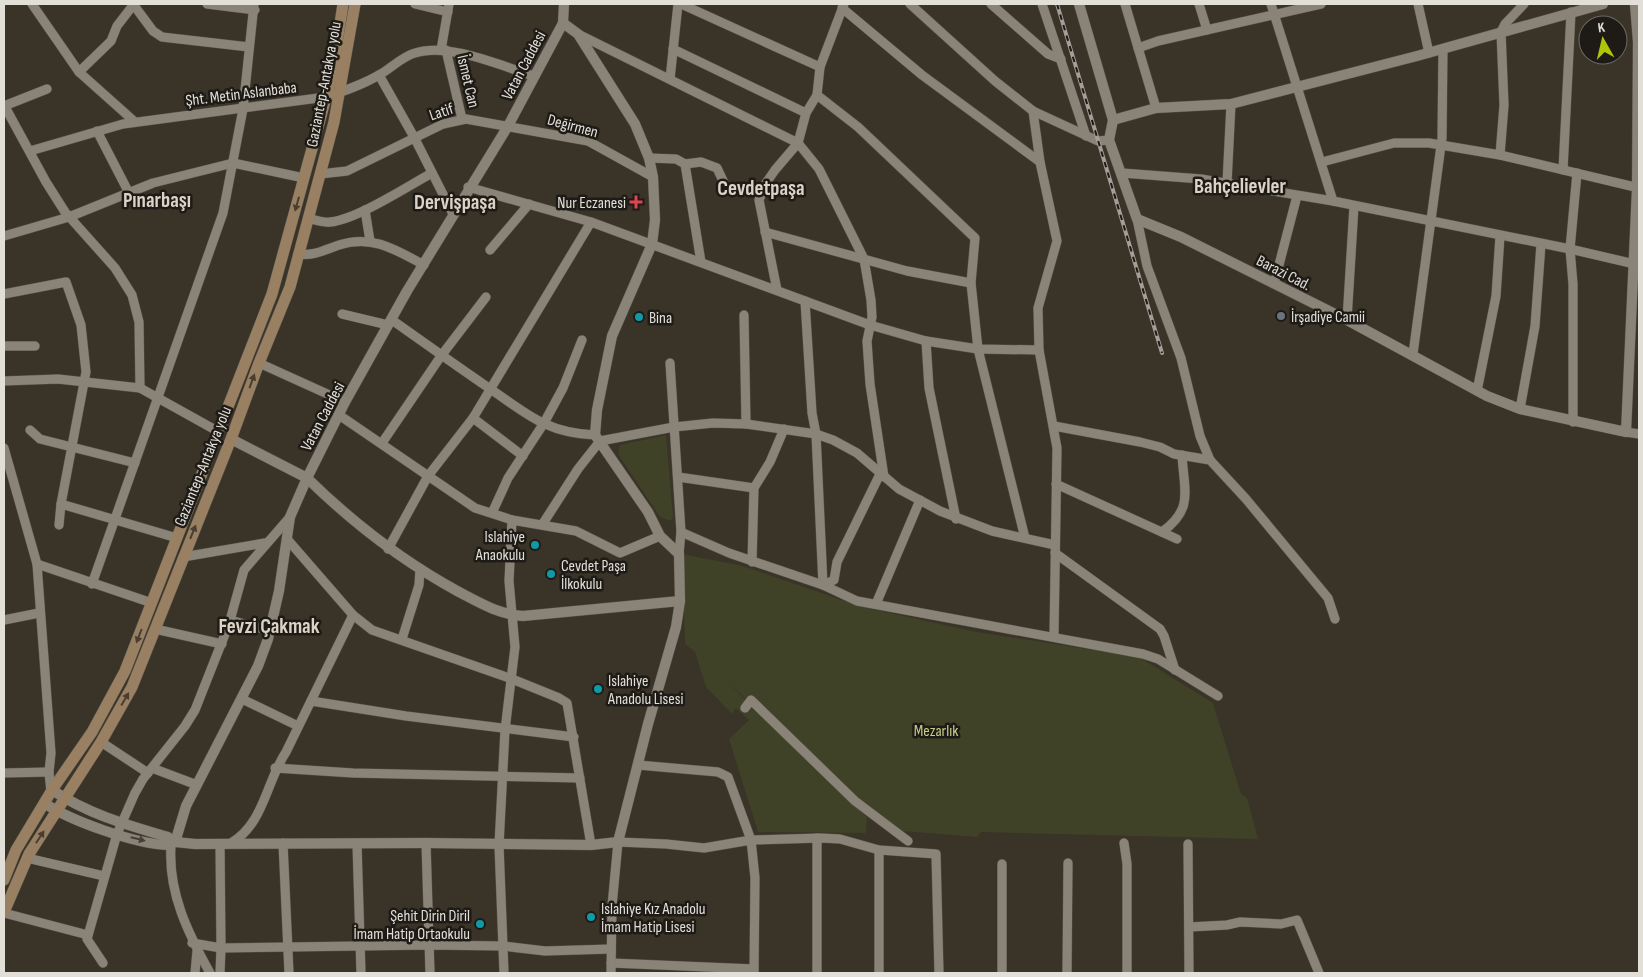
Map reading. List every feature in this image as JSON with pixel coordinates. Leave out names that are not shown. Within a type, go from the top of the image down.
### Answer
[{"type":"main road","name":"Gaziantep-Antakya yolu","points":[[4,880],[8,858],[92,732],[125,671],[272,294],[326,97],[338,40],[343,4]]},
{"type":"main road","name":"Gaziantep-Antakya yolu","points":[[4,913],[27,858],[101,742],[132,687],[231,439],[258,363],[290,287],[334,122],[355,4]]},
{"type":"street","points":[[32,4],[79,72],[135,122]]},
{"type":"street","points":[[79,72],[112,41],[117,26],[134,4],[153,31],[162,36],[249,48]]},
{"type":"street","points":[[92,584],[223,213],[233,164],[243,109],[254,7],[207,4]]},
{"type":"street","points":[[415,4],[448,8],[444,50]]},
{"type":"street","name":"Vatan Caddesi","points":[[171,842],[186,806],[258,666],[270,631],[290,517],[307,478],[345,402],[390,322],[468,187],[508,126],[563,23],[564,4]]},
{"type":"street","points":[[670,79],[680,4],[820,67]]},
{"type":"street","points":[[910,4],[995,81],[1033,111],[1098,141],[1109,140]]},
{"type":"street","points":[[991,4],[1048,54],[1061,59]]},
{"type":"street","points":[[1042,4],[1086,136]]},
{"type":"street","points":[[1079,4],[1113,120],[1109,140],[1137,219],[1148,266],[1181,358],[1200,436],[1210,460],[1246,499],[1328,598],[1335,618]]},
{"type":"street","points":[[1125,4],[1156,108]]},
{"type":"street","points":[[1199,4],[1207,30]]},
{"type":"street","points":[[1271,4],[1333,202]]},
{"type":"street","points":[[1138,48],[1321,4]]},
{"type":"street","points":[[1418,4],[1429,53]]},
{"type":"street","points":[[1500,155],[1504,105],[1501,32],[1505,24],[1524,4]]},
{"type":"street","points":[[1113,120],[1156,108],[1231,104],[1429,53],[1603,4]]},
{"type":"street","points":[[1635,4],[1639,76],[1637,265],[1626,432],[1639,434]]},
{"type":"street","points":[[777,290],[760,200],[762,192],[775,170],[798,143],[806,113],[818,95],[820,67],[843,6],[930,81],[1040,162]]},
{"type":"street","points":[[1563,170],[1571,12]]},
{"type":"street","points":[[563,23],[578,34],[798,143],[819,169],[864,259],[871,300],[867,341],[870,384],[882,475],[838,562],[834,580],[823,584]]},
{"type":"street","points":[[542,525],[598,438],[597,410],[612,336],[652,244],[655,220],[653,177],[649,158],[635,124],[578,34]]},
{"type":"street","points":[[673,49],[806,113]]},
{"type":"street","points":[[1412,354],[1441,144],[1443,49]]},
{"type":"street","name":"Şht. Metin Aslanbaba","points":[[30,151],[98,130],[135,122],[326,97],[380,75],[415,53],[444,50],[534,76]]},
{"type":"street","name":"İsmet Can","points":[[444,50],[462,119]]},
{"type":"street","points":[[380,75],[453,214]]},
{"type":"street","points":[[47,89],[5,109],[46,182],[69,217],[95,243],[115,268],[132,295],[139,322],[140,388]]},
{"type":"street","points":[[818,95],[858,128],[973,234],[976,242],[970,283],[978,349],[1025,538]]},
{"type":"street","points":[[1227,183],[1231,104]]},
{"type":"street","points":[[1033,111],[1040,162],[1057,241],[1056,251],[1039,302],[1039,350],[1054,426],[1058,462],[1054,549],[1054,636]]},
{"type":"street","name":"Latif","points":[[320,174],[347,171],[414,137],[443,124],[462,119],[508,126]]},
{"type":"street","name":"Değirmen","points":[[508,126],[588,141],[653,177]]},
{"type":"street","points":[[98,130],[129,193]]},
{"type":"street","points":[[1322,162],[1394,143],[1441,144],[1500,155],[1638,188]]},
{"type":"street","points":[[649,158],[676,159],[685,164],[701,162],[717,168],[725,185],[731,189]]},
{"type":"street","points":[[4,236],[69,217],[153,183],[233,164],[304,178]]},
{"type":"street","points":[[685,164],[701,262]]},
{"type":"street","points":[[1122,173],[1227,183],[1570,249],[1637,265]]},
{"type":"street","points":[[1572,422],[1574,324],[1570,249],[1577,173]]},
{"type":"street","points":[[308,218],[332,222],[365,210],[432,174]]},
{"type":"street","points":[[468,187],[591,222],[870,325],[926,341],[978,349],[1039,350]]},
{"type":"street","points":[[1274,284],[1297,196]]},
{"type":"street","points":[[490,250],[529,204]]},
{"type":"street","points":[[1347,320],[1354,206]]},
{"type":"street","points":[[365,210],[370,241]]},
{"type":"street","name":"Barazi Cad.","points":[[1137,219],[1180,237],[1347,320],[1477,391],[1520,410],[1626,432]]},
{"type":"street","points":[[388,549],[428,476],[473,418],[591,222]]},
{"type":"street","points":[[765,232],[907,271],[970,283]]},
{"type":"street","points":[[1477,391],[1488,344],[1496,296],[1500,236]]},
{"type":"street","points":[[298,254],[316,254],[349,242],[370,241],[382,243],[424,264]]},
{"type":"street","points":[[1520,410],[1535,326],[1541,244]]},
{"type":"street","points":[[4,294],[66,282],[81,325],[85,381],[71,447],[59,525]]},
{"type":"street","points":[[382,442],[441,356],[486,297]]},
{"type":"street","points":[[806,301],[812,413],[816,434],[823,584]]},
{"type":"street","points":[[342,314],[390,322],[491,389],[526,415],[566,432],[598,438],[713,423],[784,428],[816,434],[834,440],[857,453],[899,489],[956,518],[992,531],[1025,538],[1054,549],[1160,629],[1175,670]]},
{"type":"street","points":[[744,315],[746,424]]},
{"type":"street","points":[[492,514],[508,478],[544,424],[562,388],[582,340]]},
{"type":"street","points":[[926,341],[929,388],[956,518]]},
{"type":"street","points":[[4,346],[35,346]]},
{"type":"street","points":[[258,363],[345,402]]},
{"type":"street","points":[[612,973],[614,877],[618,842],[676,626],[680,601],[679,554],[681,532],[670,363]]},
{"type":"street","points":[[4,380],[58,379],[140,388],[218,432]]},
{"type":"street","points":[[339,415],[382,442],[475,508],[512,520],[576,531],[620,553],[660,536]]},
{"type":"street","points":[[473,418],[523,456]]},
{"type":"street","points":[[1054,426],[1140,442],[1182,455],[1210,460]]},
{"type":"street","points":[[752,562],[754,488],[770,462],[784,428]]},
{"type":"street","points":[[30,430],[40,439],[135,463]]},
{"type":"street","points":[[598,438],[648,512],[660,536],[679,554]]},
{"type":"street","points":[[231,439],[307,478],[388,549],[493,610],[512,615],[680,601]]},
{"type":"street","points":[[4,448],[38,564],[39,613],[51,753],[49,772],[52,791],[87,810],[171,842]]},
{"type":"street","points":[[1162,532],[1175,522],[1183,509],[1182,455]]},
{"type":"street","points":[[678,477],[754,488]]},
{"type":"street","points":[[4,481],[14,479]]},
{"type":"street","points":[[1056,484],[1177,539]]},
{"type":"street","points":[[876,604],[920,500]]},
{"type":"street","points":[[61,504],[177,538]]},
{"type":"street","points":[[103,963],[90,946],[88,935],[121,823],[135,793],[195,710],[222,644],[244,570],[265,543],[290,517]]},
{"type":"street","points":[[504,973],[499,845],[505,730],[515,647],[509,581],[512,520]]},
{"type":"street","points":[[681,532],[752,562],[823,584],[857,601],[1144,654],[1158,659],[1218,696]]},
{"type":"street","points":[[287,539],[353,615],[372,630],[512,679],[567,703],[591,845]]},
{"type":"street","points":[[183,557],[265,543]]},
{"type":"street","points":[[38,564],[152,603]]},
{"type":"street","points":[[402,639],[419,585],[420,569]]},
{"type":"street","points":[[4,620],[39,613]]},
{"type":"street","points":[[231,843],[251,828],[275,768],[353,615]]},
{"type":"street","points":[[230,620],[270,631]]},
{"type":"street","points":[[155,629],[222,644]]},
{"type":"street","points":[[242,699],[298,726]]},
{"type":"street","points":[[311,700],[505,730],[574,737]]},
{"type":"street","points":[[744,708],[751,700],[855,801],[908,841]]},
{"type":"street","points":[[101,742],[150,771],[197,785]]},
{"type":"street","points":[[611,963],[754,971],[755,878],[751,840],[726,775],[638,765]]},
{"type":"street","points":[[275,768],[353,773],[580,778]]},
{"type":"street","points":[[4,773],[49,772]]},
{"type":"street","points":[[44,803],[56,811],[117,834],[171,842],[220,844],[426,843],[499,845],[591,845],[618,842],[704,848],[751,840],[817,838],[840,839],[879,850],[932,852],[938,858],[939,973]]},
{"type":"street","points":[[817,838],[817,973]]},
{"type":"street","points":[[171,842],[172,882],[195,947],[210,973]]},
{"type":"street","points":[[283,843],[289,973]]},
{"type":"street","points":[[426,843],[430,973]]},
{"type":"street","points":[[1124,843],[1127,864],[1127,973]]},
{"type":"street","points":[[220,844],[222,948],[220,973]]},
{"type":"street","points":[[357,844],[361,973]]},
{"type":"street","points":[[1188,844],[1189,973]]},
{"type":"street","points":[[878,973],[879,850]]},
{"type":"street","points":[[27,858],[104,876]]},
{"type":"street","points":[[1067,973],[1068,863]]},
{"type":"street","points":[[1002,864],[1002,973]]},
{"type":"street","points":[[4,913],[88,935]]},
{"type":"street","points":[[1189,927],[1227,925],[1240,922],[1281,924],[1297,920],[1319,973]]},
{"type":"street","points":[[195,947],[429,945],[503,946],[544,951],[611,949]]},
{"type":"street","points":[[195,947],[195,973]]},
{"type":"green space","points":[[666,435],[673,517],[671,521],[660,517],[618,454],[620,445]]},
{"type":"green space","name":"Mezarlık","points":[[682,554],[743,566],[862,607],[977,632],[1139,657],[1213,703],[1241,794],[1247,798],[1258,839],[981,832],[977,837],[890,830],[725,680],[867,817],[866,833],[758,832],[729,739],[749,720],[736,708],[732,714],[706,687],[695,652],[685,644]]},
{"type":"railway","points":[[1057,4],[1162,353]]},
{"type":"place","name":"Nur Eczanesi","points":[[636,202]]},
{"type":"place","name":"İrşadiye Camii","points":[[1281,316]]},
{"type":"place","name":"Bina","points":[[639,317]]},
{"type":"place","name":"Islahiye Anaokulu","points":[[535,545]]},
{"type":"place","name":"Cevdet Paşa İlkokulu","points":[[551,574]]},
{"type":"place","name":"Islahiye Anadolu Lisesi","points":[[598,689]]},
{"type":"place","name":"Islahiye Kız Anadolu İmam Hatip Lisesi","points":[[591,917]]},
{"type":"place","name":"Şehit Dirin Diril İmam Hatip Ortaokulu","points":[[480,924]]},
{"type":"district","name":"Bahçelievler","points":[[1240,186]]},
{"type":"district","name":"Cevdetpaşa","points":[[761,188]]},
{"type":"district","name":"Pınarbaşı","points":[[157,200]]},
{"type":"district","name":"Dervişpaşa","points":[[455,202]]},
{"type":"district","name":"Fevzi Çakmak","points":[[269,626]]}]
